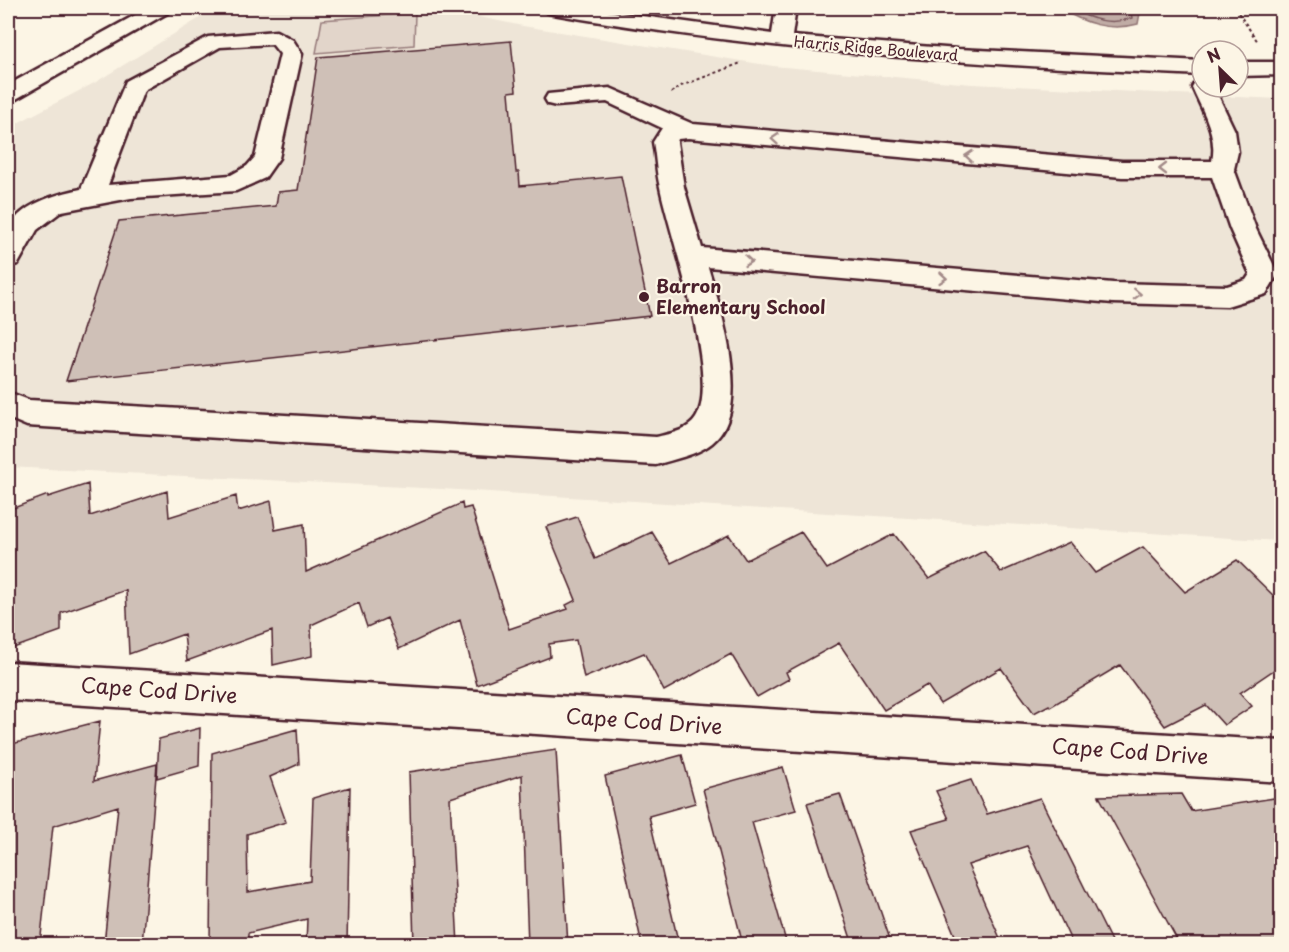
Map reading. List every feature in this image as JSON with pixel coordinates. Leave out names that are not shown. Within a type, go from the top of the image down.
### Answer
[{"type":"street","points":[[8,94],[162,8]]},
{"type":"street","name":"Harris Ridge Boulevard","points":[[553,8],[781,41],[886,52],[1190,76]]},
{"type":"street","points":[[781,41],[786,8]]},
{"type":"street","points":[[8,257],[35,215],[60,202],[92,194],[236,183],[256,172],[267,158],[291,54],[286,44],[276,38],[215,40],[134,86],[92,194]]},
{"type":"street","points":[[1250,68],[1273,65]]},
{"type":"street","points":[[556,99],[610,95],[688,131]]},
{"type":"street","points":[[690,256],[1113,293],[1227,296],[1256,287],[1264,274],[1243,229],[1222,169],[1226,152],[1223,131],[1209,99]]},
{"type":"street","points":[[8,405],[27,413],[656,451],[694,440],[712,422],[718,398],[715,351],[672,187],[665,142],[670,133],[688,131],[1122,169],[1222,169]]},
{"type":"street","points":[[8,204],[35,215]]},
{"type":"street","name":"Cape Cod Drive","points":[[8,681],[1281,762]]},
{"type":"path","points":[[1235,8],[1273,65]]},
{"type":"path","points":[[670,93],[681,86],[748,61]]},
{"type":"shaded area","name":"Barron Elementary School","points":[[216,8],[436,8],[523,26],[773,66],[972,84],[1190,95],[1190,99],[1281,99],[1281,541],[442,489],[8,467],[8,128],[96,82]]},
{"type":"shaded area","points":[[415,13],[414,45],[316,53],[322,20]]},
{"type":"water","points":[[1059,8],[1133,8],[1140,13],[1138,24],[1117,27],[1087,22]]},
{"type":"building","points":[[511,41],[516,91],[509,92],[516,172],[519,172],[520,186],[621,176],[650,316],[66,381],[119,221],[276,206],[278,192],[298,190],[318,57]]},
{"type":"building","points":[[88,484],[90,516],[167,491],[169,517],[236,496],[238,511],[271,501],[275,530],[304,524],[306,572],[462,503],[463,509],[471,507],[509,629],[568,609],[566,605],[576,600],[546,527],[577,517],[595,559],[652,532],[671,563],[729,535],[746,560],[801,532],[827,569],[894,534],[929,579],[984,551],[1001,572],[1070,542],[1095,573],[1143,547],[1185,592],[1237,560],[1281,603],[1281,665],[1240,693],[1252,706],[1224,725],[1206,705],[1165,726],[1120,665],[1050,707],[1049,705],[1034,713],[1001,668],[940,704],[927,685],[884,710],[839,643],[786,672],[789,679],[757,697],[731,654],[664,691],[644,653],[584,678],[576,640],[549,644],[550,657],[477,685],[460,620],[399,649],[387,618],[367,627],[359,603],[311,625],[312,656],[273,665],[272,630],[187,661],[184,634],[129,654],[126,590],[61,613],[61,631],[8,650],[8,510],[48,495],[48,497]]},
{"type":"building","points":[[100,721],[94,781],[157,764],[142,945],[104,945],[118,806],[53,826],[40,945],[8,945],[8,745]]},
{"type":"building","points":[[200,728],[199,766],[157,778],[159,739]]},
{"type":"building","points":[[297,729],[299,764],[270,777],[286,822],[247,834],[248,892],[310,881],[313,798],[350,787],[347,945],[306,945],[307,919],[248,933],[248,945],[210,945],[212,753]]},
{"type":"building","points":[[556,750],[568,945],[528,945],[522,775],[450,798],[458,945],[414,945],[409,772]]},
{"type":"building","points":[[682,755],[695,803],[649,816],[679,945],[642,945],[605,776]]},
{"type":"building","points":[[783,767],[796,810],[752,822],[787,945],[743,945],[703,789]]},
{"type":"building","points":[[971,780],[987,814],[1040,798],[1113,945],[1073,945],[1027,846],[968,865],[1003,945],[959,945],[911,830],[949,819],[936,791]]},
{"type":"building","points":[[840,794],[892,945],[853,945],[807,803]]},
{"type":"building","points":[[1181,794],[1191,811],[1281,797],[1281,945],[1180,945],[1099,796]]},
{"type":"place","name":"Barron Elementary School","points":[[644,297]]}]
